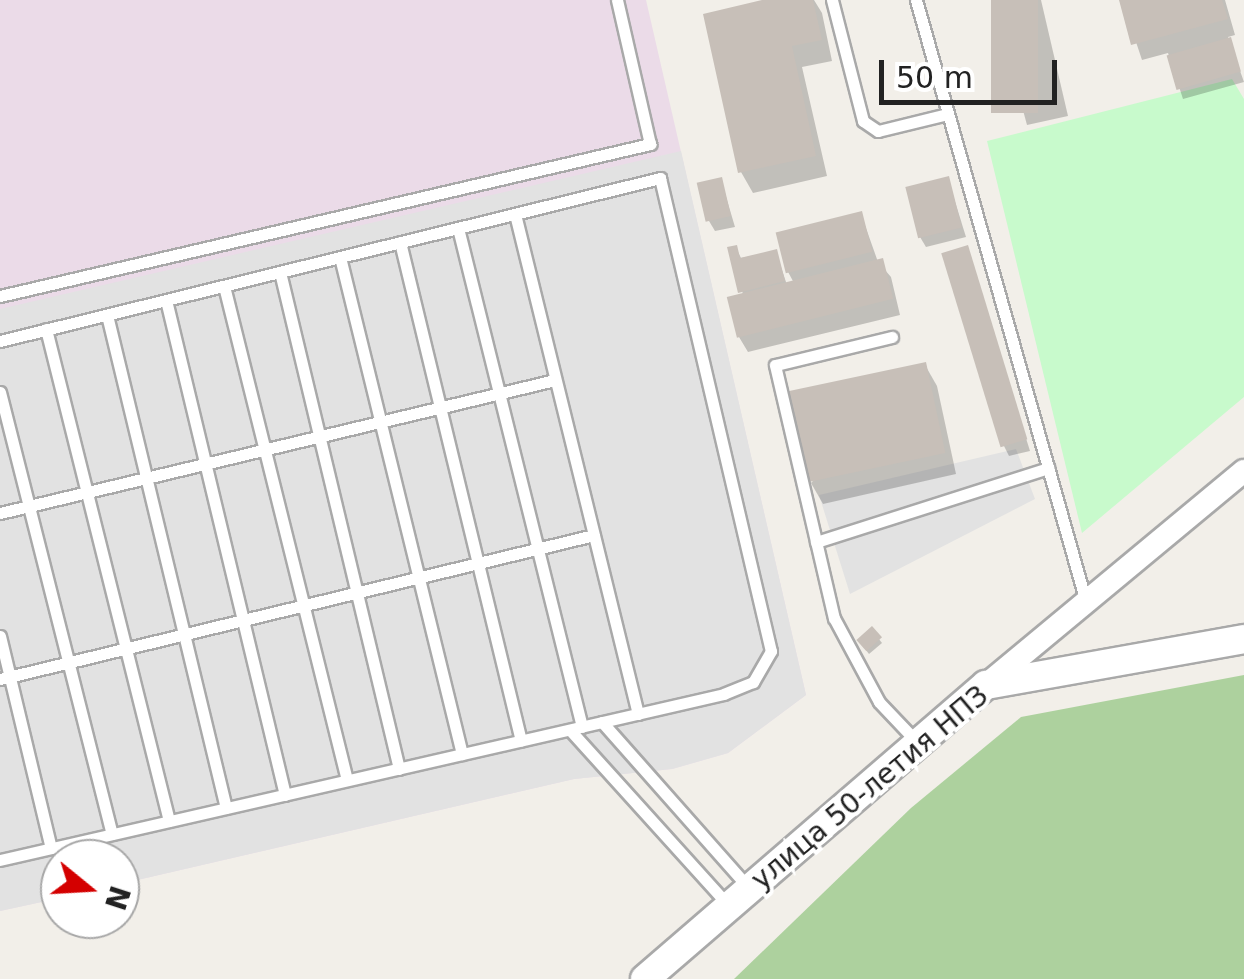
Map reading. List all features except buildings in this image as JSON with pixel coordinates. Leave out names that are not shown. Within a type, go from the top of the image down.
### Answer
[{"type":"street","points":[[986,685],[1244,471]]},
{"type":"street","name":"улица 50-летия НПЗ","points":[[645,979],[986,685],[1244,639]]},
{"type":"lane","points":[[0,296],[650,144],[617,0]]},
{"type":"lane","points":[[832,0],[863,122],[878,131],[948,114]]},
{"type":"lane","points":[[916,0],[1086,602]]},
{"type":"lane","points":[[0,341],[660,178],[771,650],[752,682],[638,714],[90,839]]},
{"type":"lane","points":[[515,214],[638,714]]},
{"type":"lane","points":[[458,228],[538,548],[576,728],[740,898]]},
{"type":"lane","points":[[400,242],[521,741]]},
{"type":"lane","points":[[340,257],[462,754]]},
{"type":"lane","points":[[280,272],[399,768]]},
{"type":"lane","points":[[224,286],[347,780]]},
{"type":"lane","points":[[166,300],[285,794]]},
{"type":"lane","points":[[106,314],[226,808]]},
{"type":"lane","points":[[46,330],[169,821]]},
{"type":"lane","points":[[892,337],[775,365],[834,618],[879,702],[918,744]]},
{"type":"lane","points":[[0,513],[555,380]]},
{"type":"lane","points":[[0,392],[112,834]]},
{"type":"lane","points":[[816,542],[1048,468]]},
{"type":"lane","points":[[5,678],[594,535]]},
{"type":"lane","points":[[0,636],[5,678],[49,839]]},
{"type":"lane","points":[[602,722],[740,898]]},
{"type":"lane","points":[[0,860],[40,851]]},
{"type":"shaded area","points":[[0,0],[646,0],[806,695],[728,753],[672,769],[574,779],[140,879],[140,839],[40,839],[40,902],[0,911]]},
{"type":"shaded area","points":[[681,151],[806,695],[728,753],[672,769],[574,779],[140,879],[140,839],[40,839],[40,902],[0,911],[0,309]]},
{"type":"shaded area","points":[[1016,449],[1035,499],[850,594],[819,495]]},
{"type":"green space","points":[[1232,79],[1244,99],[1244,397],[1082,533],[987,141]]},
{"type":"green space","points":[[1244,675],[1244,979],[734,979],[911,808],[1021,717]]}]
